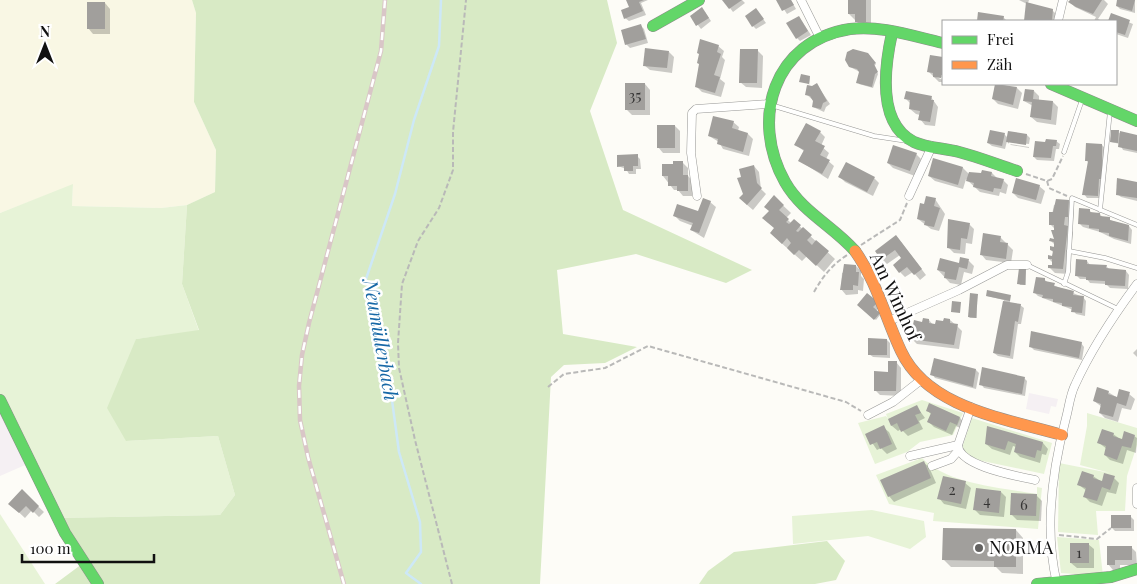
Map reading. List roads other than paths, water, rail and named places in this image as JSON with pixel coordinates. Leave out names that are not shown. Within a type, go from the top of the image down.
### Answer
[{"type":"street","points":[[652,26],[699,0]]},
{"type":"street","points":[[801,0],[820,38]]},
{"type":"street","points":[[1058,20],[1063,0]]},
{"type":"street","name":"Am Wimhof","points":[[942,43],[866,28],[841,31],[820,38],[803,49],[790,62],[780,78],[769,104],[770,135],[780,172],[800,203],[854,250],[890,320],[898,347],[910,368],[921,380],[946,397],[971,407],[1062,435]]},
{"type":"street","points":[[892,33],[884,84],[888,108],[896,124],[912,141],[1017,172]]},
{"type":"street","points":[[1054,85],[1110,111],[1137,121]]},
{"type":"street","points":[[697,196],[691,153],[692,113],[696,108],[769,104]]},
{"type":"street","points":[[909,196],[932,146]]},
{"type":"street","points":[[890,320],[959,290],[1007,265],[1027,265]]},
{"type":"street","points":[[1057,583],[1052,534],[1053,485],[1062,435],[1074,386],[1118,309],[1137,284]]},
{"type":"street","points":[[868,415],[893,402],[921,380]]},
{"type":"street","points":[[0,400],[3,414],[65,533],[82,564],[98,584]]},
{"type":"street","points":[[932,466],[951,460],[958,448],[971,407]]},
{"type":"street","points":[[910,456],[958,448]]},
{"type":"street","points":[[958,448],[964,458],[976,464],[1035,480]]},
{"type":"street","points":[[1137,488],[1137,504]]},
{"type":"street","points":[[1037,584],[1111,577],[1137,569]]},
{"type":"lane","points":[[1064,152],[1083,98]]},
{"type":"lane","points":[[769,104],[874,136],[912,141]]},
{"type":"lane","points":[[1100,210],[1110,111]]},
{"type":"lane","points":[[1064,284],[1068,272],[1072,198],[1137,225]]},
{"type":"lane","points":[[1069,251],[1105,258],[1137,268]]},
{"type":"lane","points":[[1027,265],[1118,309]]},
{"type":"waterway","name":"Neumüllerbach","points":[[421,584],[406,573],[421,552],[420,522],[399,452],[384,341],[366,279],[395,194],[414,120],[439,46],[441,0]]},
{"type":"railway","points":[[344,584],[308,457],[300,420],[299,386],[302,355],[309,323],[381,51],[385,0]]},
{"type":"place","name":"NORMA","points":[[979,548]]}]
